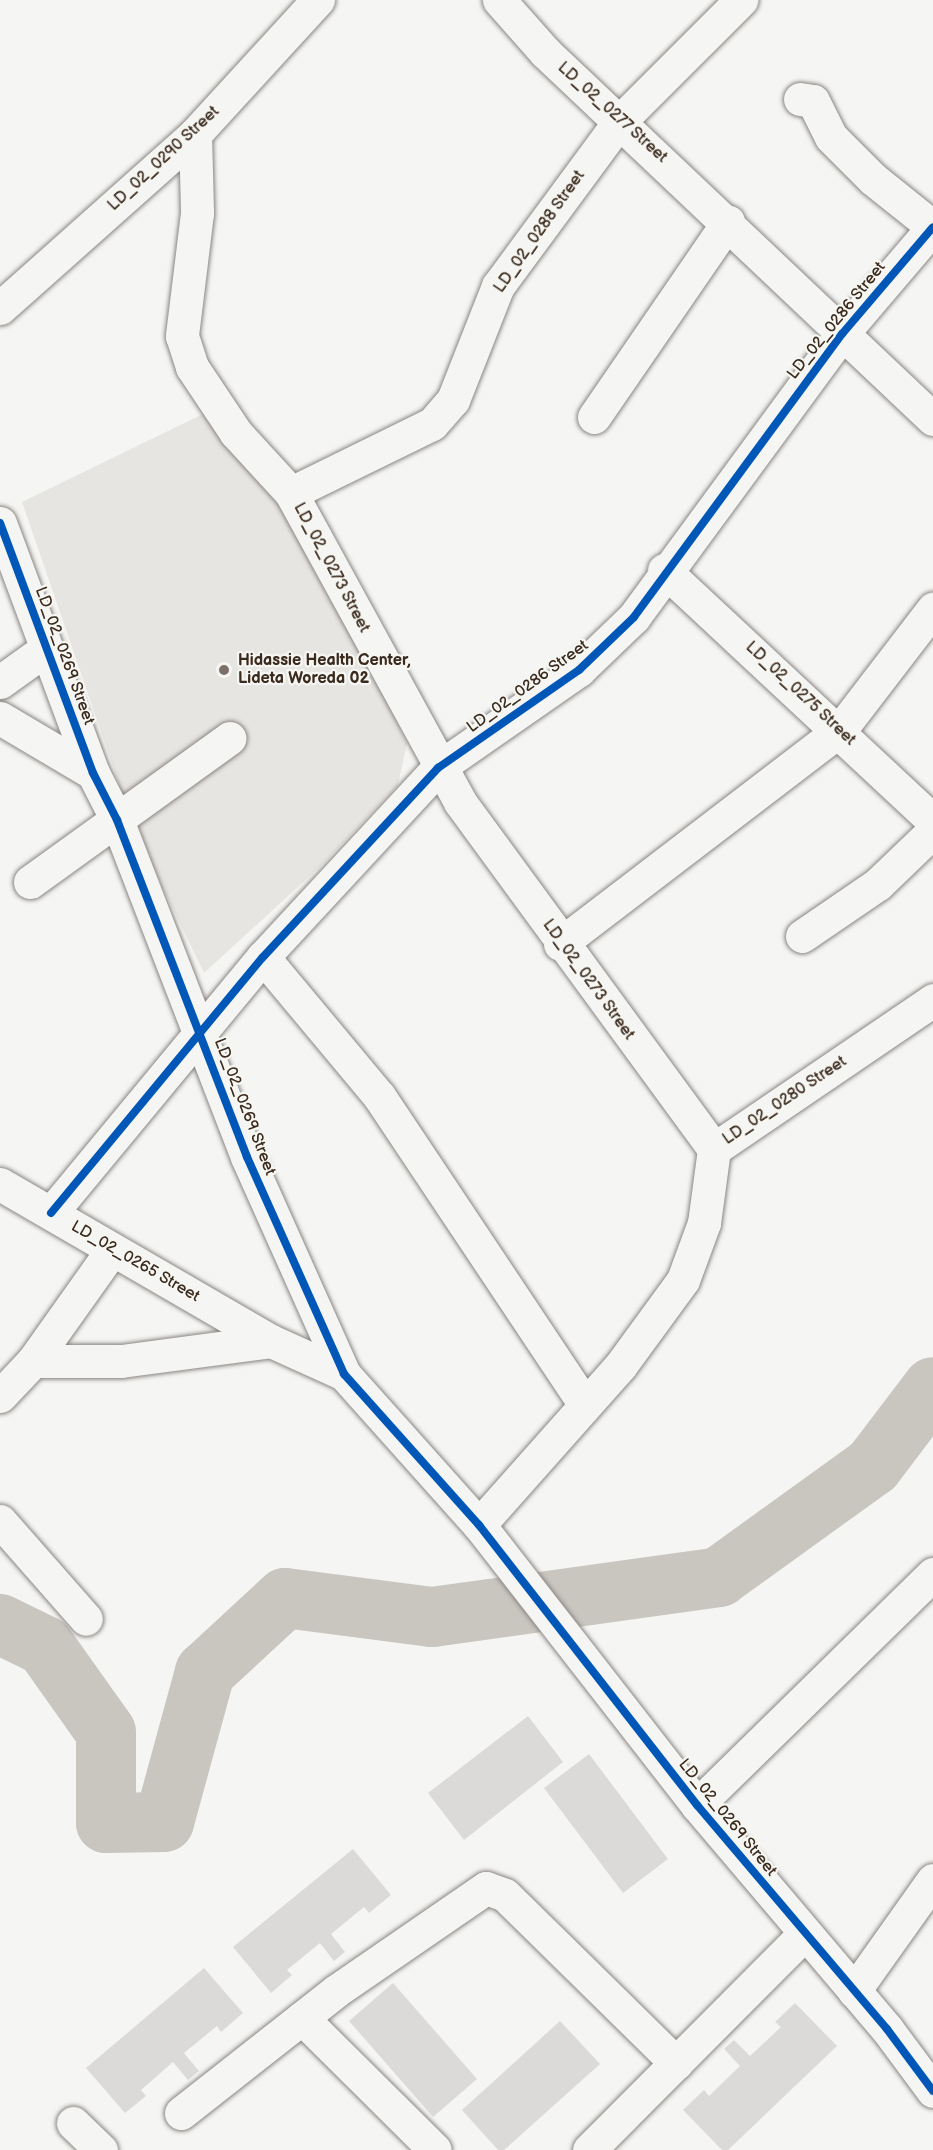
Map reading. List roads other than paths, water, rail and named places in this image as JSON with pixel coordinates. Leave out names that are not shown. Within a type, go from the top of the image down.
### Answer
[{"type":"street","name":"LD_02_0290 Street","points":[[0,308],[195,134],[318,0]]},
{"type":"street","name":"LD_02_0277 Street","points":[[500,0],[545,52],[729,222],[842,334],[933,419]]},
{"type":"street","name":"LD_02_0288 Street","points":[[291,493],[432,424],[453,400],[498,286],[619,122],[741,0]]},
{"type":"street","name":"LD_02_0286 Street","points":[[51,1213],[263,957],[438,768],[579,670],[634,617],[664,570],[842,334],[933,227],[873,179],[831,137],[813,100],[800,99]]},
{"type":"street","name":"LD_02_0273 Street","points":[[195,134],[196,213],[182,336],[192,367],[236,433],[291,493],[438,768],[560,944],[714,1149]]},
{"type":"street","points":[[594,417],[729,222]]},
{"type":"street","name":"LD_02_0269 Street","points":[[0,523],[93,773],[117,820],[247,1157],[344,1374],[479,1525],[697,1805],[854,1991],[933,2091]]},
{"type":"street","name":"LD_02_0275 Street","points":[[664,570],[840,730],[933,821]]},
{"type":"street","points":[[560,944],[840,730],[933,609]]},
{"type":"street","points":[[0,682],[46,649]]},
{"type":"street","points":[[0,718],[93,773]]},
{"type":"street","points":[[30,882],[230,738]]},
{"type":"street","points":[[801,936],[878,884],[933,831]]},
{"type":"street","points":[[263,957],[379,1096],[585,1405]]},
{"type":"street","name":"LD_02_0280 Street","points":[[479,1525],[585,1405],[682,1280],[704,1223],[714,1149],[933,1000]]},
{"type":"street","name":"LD_02_0265 Street","points":[[0,1184],[271,1341],[344,1374]]},
{"type":"street","points":[[0,1396],[33,1360],[112,1250]]},
{"type":"street","points":[[33,1360],[121,1361],[271,1341]]},
{"type":"street","points":[[0,1521],[86,1619]]},
{"type":"street","points":[[697,1805],[933,1574]]},
{"type":"street","points":[[854,1991],[933,1880]]},
{"type":"street","points":[[181,2113],[302,2018],[486,1888],[505,1895],[676,2063]]},
{"type":"street","points":[[589,2150],[805,1933]]},
{"type":"street","points":[[302,2018],[435,2150]]},
{"type":"street","points":[[73,2123],[101,2150]]},
{"type":"waterway","points":[[0,1624],[45,1646],[106,1732],[106,1823],[164,1822],[205,1672],[285,1598],[432,1617],[719,1577],[873,1466],[933,1387]]},
{"type":"place","name":"Hidassie Health Center, Lideta Woreda 02","points":[[224,670]]}]
